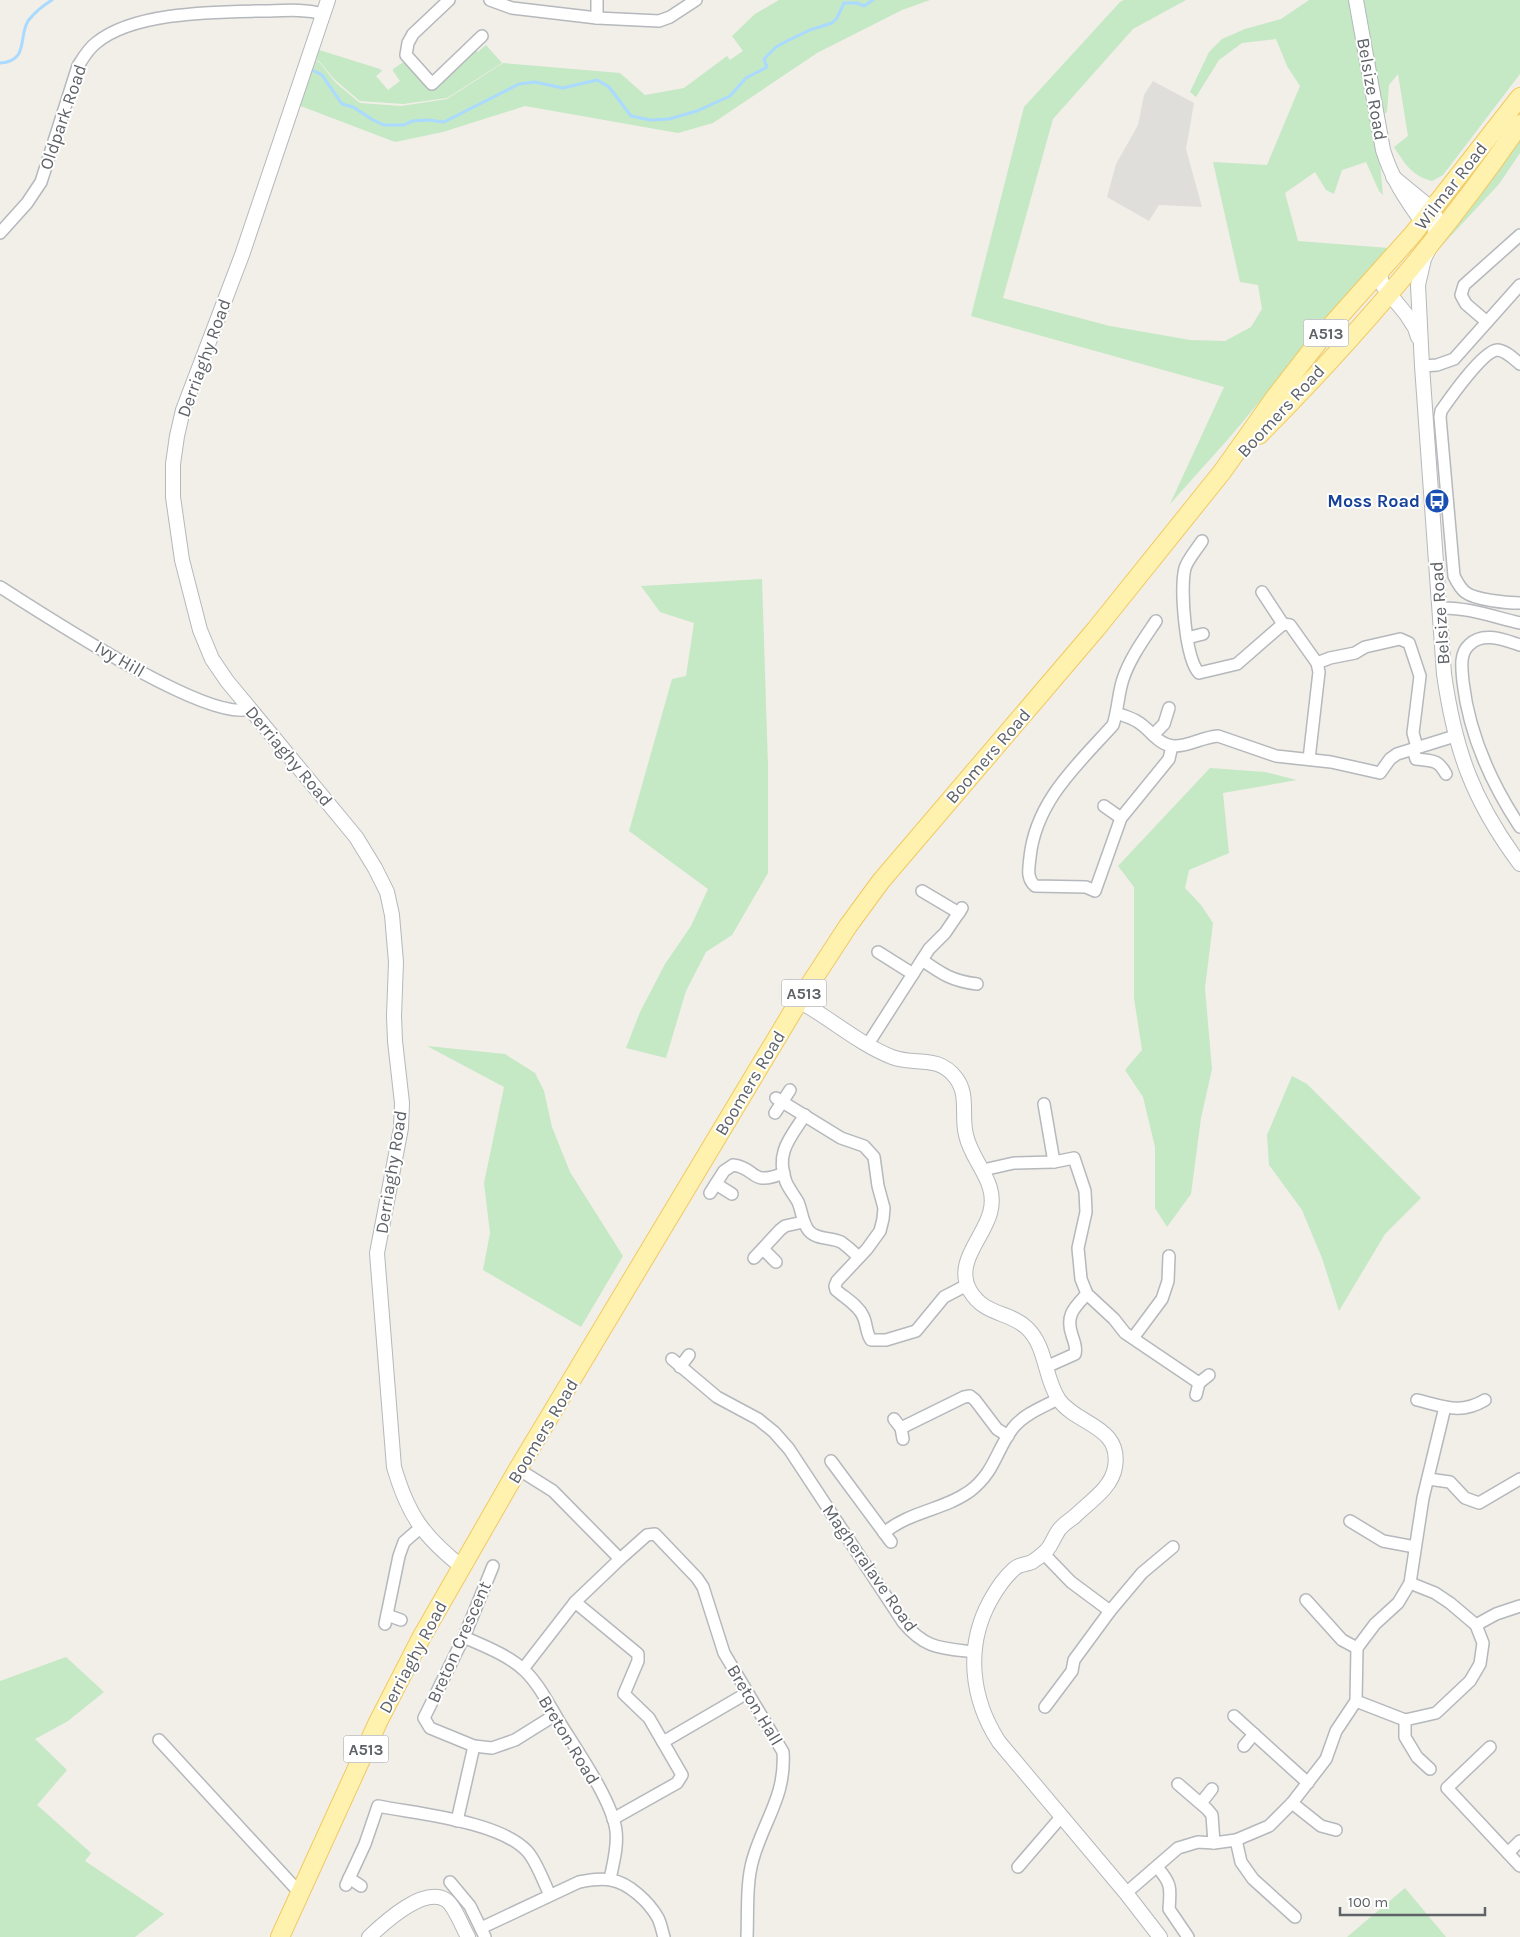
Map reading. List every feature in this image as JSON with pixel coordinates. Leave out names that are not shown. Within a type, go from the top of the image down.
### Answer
[{"type":"main road","name":"Wilmar Road","points":[[1387,283],[1430,217],[1520,97]]},
{"type":"main road","name":"A513","points":[[1430,217],[1459,189],[1520,117]]},
{"type":"main road","name":"Wilmar Road","points":[[1387,283],[1434,239],[1520,124]]},
{"type":"main road","name":"Boomers Road","points":[[462,1567],[518,1470],[799,1001],[848,926],[881,881],[1090,636],[1222,472],[1276,396],[1330,328],[1387,283]]},
{"type":"main road","name":"Boomers Road","points":[[1222,472],[1290,403],[1387,283]]},
{"type":"main road","name":"Derriaghy Road","points":[[280,1937],[378,1722],[421,1638],[462,1567]]},
{"type":"street","name":"Derriaghy Road","points":[[328,0],[242,255],[183,410],[177,436],[173,497],[182,560],[200,630],[212,659],[249,708],[356,837],[386,892],[392,916],[396,962],[395,1041],[402,1103],[401,1128],[377,1253],[394,1467],[402,1494],[420,1528],[441,1550],[462,1567]]},
{"type":"street","points":[[449,0],[413,34],[408,43],[406,55],[432,84],[482,36]]},
{"type":"street","points":[[490,0],[512,8],[597,18],[660,21],[670,18],[696,0]]},
{"type":"street","points":[[597,0],[597,18]]},
{"type":"street","name":"Belsize Road","points":[[1356,0],[1383,150],[1398,189],[1430,217],[1434,239],[1420,274],[1418,285],[1424,403],[1444,674],[1455,736],[1474,788],[1503,841],[1520,864]]},
{"type":"street","name":"Oldpark Road","points":[[0,233],[27,203],[40,182],[78,66],[97,42],[127,26],[174,15],[233,11],[281,11],[323,14]]},
{"type":"street","points":[[1487,322],[1466,304],[1461,295],[1464,285],[1520,235]]},
{"type":"street","points":[[1387,283],[1413,293],[1419,304]]},
{"type":"street","name":"Belsize Road","points":[[1387,283],[1415,328],[1421,345]]},
{"type":"street","points":[[1422,366],[1438,365],[1454,359],[1520,285]]},
{"type":"street","points":[[1520,364],[1498,350],[1488,353],[1469,373],[1442,410],[1440,417],[1454,576],[1466,594],[1520,603]]},
{"type":"street","points":[[1202,541],[1186,567],[1183,615],[1195,669],[1199,673],[1237,664],[1283,624]]},
{"type":"street","name":"Ivy Hill","points":[[0,587],[136,670],[186,694],[231,710],[242,711],[249,708]]},
{"type":"street","points":[[1262,592],[1283,624],[1290,625],[1317,663],[1319,672],[1309,759]]},
{"type":"street","points":[[1440,608],[1476,612],[1520,624]]},
{"type":"street","points":[[1156,621],[1129,665],[1123,680],[1117,713],[1112,725],[1061,782],[1044,808],[1032,838],[1028,876],[1031,882],[1035,886],[1086,887],[1095,890],[1122,818],[1169,759],[1172,746]]},
{"type":"street","points":[[1187,638],[1203,634]]},
{"type":"street","points":[[1520,645],[1498,638],[1479,639],[1469,645],[1463,654],[1462,666],[1466,707],[1471,728],[1488,770],[1520,827]]},
{"type":"street","points":[[1317,663],[1330,658],[1355,653],[1365,647],[1400,639],[1409,643],[1420,676],[1413,733],[1416,759],[1435,761],[1446,774]]},
{"type":"street","points":[[1153,735],[1164,724],[1169,708]]},
{"type":"street","points":[[1117,713],[1137,721],[1165,744],[1172,746],[1218,736],[1276,756],[1309,759],[1380,773],[1390,758],[1397,754],[1455,736]]},
{"type":"street","points":[[1104,806],[1122,818]]},
{"type":"street","points":[[868,1044],[929,949],[945,933],[960,911],[932,903],[922,891]]},
{"type":"street","points":[[878,952],[913,974]]},
{"type":"street","points":[[922,960],[943,975],[959,982],[977,984]]},
{"type":"street","points":[[799,1001],[868,1044],[898,1059],[922,1060],[938,1064],[953,1074],[962,1088],[964,1096],[966,1137],[989,1183],[992,1202],[988,1221],[968,1257],[966,1266],[967,1285],[976,1299],[989,1310],[1019,1322],[1026,1327],[1037,1342],[1058,1399],[1071,1411],[1099,1428],[1109,1439],[1116,1453],[1115,1470],[1107,1486],[1057,1532],[1050,1547],[1032,1562],[1015,1568],[1000,1585],[983,1616],[974,1652],[976,1686],[979,1701],[992,1730],[1006,1752],[1160,1937]]},
{"type":"street","points":[[775,1113],[779,1100],[790,1090]]},
{"type":"street","points":[[779,1100],[841,1138],[864,1146],[874,1157],[878,1186],[884,1208],[880,1232],[835,1286],[836,1290],[858,1308],[864,1317],[869,1337],[874,1341],[906,1336],[916,1331],[944,1297],[967,1285]]},
{"type":"street","points":[[1044,1104],[1054,1162]]},
{"type":"street","points":[[805,1115],[784,1147],[781,1165],[786,1182],[798,1203],[803,1222],[809,1232],[821,1238],[833,1239],[842,1243],[859,1257]]},
{"type":"street","points":[[983,1170],[1014,1163],[1054,1162],[1074,1158],[1085,1191],[1086,1212],[1078,1248],[1081,1279],[1087,1294],[1114,1319],[1125,1333],[1198,1389],[1209,1375]]},
{"type":"street","points":[[732,1194],[713,1188],[724,1171],[733,1165],[761,1179],[784,1173]]},
{"type":"street","points":[[754,1258],[785,1226],[803,1222]]},
{"type":"street","points":[[762,1249],[776,1262]]},
{"type":"street","points":[[1133,1338],[1162,1299],[1168,1280],[1169,1256]]},
{"type":"street","points":[[1046,1367],[1075,1354],[1076,1348],[1070,1332],[1071,1311],[1087,1294]]},
{"type":"street","name":"Magheralave Road","points":[[689,1355],[676,1363],[717,1397],[758,1420],[781,1439],[903,1622],[915,1636],[931,1645],[974,1652]]},
{"type":"street","points":[[899,1428],[964,1397],[970,1396],[997,1429],[1008,1436]]},
{"type":"street","points":[[831,1462],[887,1538],[906,1518],[950,1502],[969,1492],[984,1479],[1014,1427],[1025,1416],[1058,1399]]},
{"type":"street","points":[[1417,1400],[1445,1407],[1464,1409],[1485,1400]]},
{"type":"street","points":[[1126,1894],[1178,1848],[1198,1842],[1214,1843],[1236,1840],[1269,1826],[1292,1803],[1326,1759],[1336,1731],[1356,1701],[1358,1648],[1375,1624],[1398,1603],[1410,1583],[1428,1479],[1445,1407]]},
{"type":"street","points":[[518,1470],[553,1491],[620,1559]]},
{"type":"street","points":[[1428,1479],[1450,1482],[1465,1498],[1479,1503],[1520,1479]]},
{"type":"street","points":[[1350,1521],[1374,1530],[1383,1540],[1415,1547]]},
{"type":"street","points":[[401,1620],[386,1620],[404,1542],[420,1528]]},
{"type":"street","name":"Breton Hall","points":[[523,1668],[575,1602],[647,1535],[655,1534],[697,1578],[703,1587],[724,1653],[783,1752],[784,1770],[779,1794],[753,1859],[747,1937]]},
{"type":"street","points":[[1045,1707],[1072,1671],[1074,1660],[1110,1611],[1142,1573],[1173,1547]]},
{"type":"street","points":[[1043,1553],[1071,1582],[1110,1611]]},
{"type":"street","name":"Breton Crescent","points":[[496,1570],[424,1718],[430,1728],[474,1746],[492,1748],[515,1740],[555,1715]]},
{"type":"street","points":[[1356,1701],[1405,1720],[1436,1714],[1470,1681],[1480,1664],[1482,1643],[1476,1626],[1436,1593],[1410,1583]]},
{"type":"street","points":[[575,1602],[638,1654],[638,1661],[624,1694],[649,1718],[682,1775],[677,1782],[613,1819]]},
{"type":"street","points":[[1476,1626],[1496,1614],[1520,1606]]},
{"type":"street","points":[[1309,1608],[1342,1640],[1358,1648]]},
{"type":"street","name":"Breton Road","points":[[464,1637],[489,1648],[523,1668],[535,1682],[588,1768],[616,1829],[616,1844],[610,1880]]},
{"type":"street","points":[[663,1742],[747,1694]]},
{"type":"street","points":[[1234,1716],[1308,1784]]},
{"type":"street","points":[[1405,1720],[1405,1737],[1417,1757],[1430,1769]]},
{"type":"street","points":[[1244,1746],[1254,1734]]},
{"type":"street","points":[[159,1740],[299,1892]]},
{"type":"street","points":[[457,1821],[474,1746]]},
{"type":"street","points":[[1490,1747],[1447,1788],[1520,1866]]},
{"type":"street","points":[[1178,1784],[1212,1815],[1214,1843]]},
{"type":"street","points":[[1200,1803],[1212,1789]]},
{"type":"street","points":[[1292,1803],[1321,1826],[1336,1830]]},
{"type":"street","points":[[360,1886],[347,1881],[365,1844],[378,1806],[457,1821],[495,1831],[512,1838],[527,1851],[550,1895]]},
{"type":"street","points":[[1018,1867],[1061,1817]]},
{"type":"street","points":[[1236,1840],[1241,1862],[1252,1879],[1295,1917]]},
{"type":"street","points":[[1508,1853],[1520,1841]]},
{"type":"street","points":[[1157,1867],[1167,1879],[1171,1888],[1169,1909],[1188,1937]]},
{"type":"street","points":[[450,1882],[470,1906],[483,1932],[550,1895],[579,1882],[595,1879],[610,1880],[621,1883],[631,1889],[650,1907],[659,1919],[664,1937]]},
{"type":"street","points":[[369,1937],[396,1912],[426,1899],[440,1898],[450,1903],[468,1937]]},
{"type":"shaded area","points":[[1153,81],[1194,103],[1186,149],[1202,207],[1159,205],[1149,221],[1107,197],[1116,164],[1138,125],[1144,95]]},
{"type":"green space","points":[[779,0],[930,0],[902,10],[817,53],[713,123],[678,133],[525,106],[443,132],[395,142],[298,105],[313,60],[319,62],[336,83],[360,103],[401,106],[447,99],[503,63],[620,73],[645,95],[684,88],[727,56],[730,60],[743,51],[732,36],[755,14]]},
{"type":"green space","points":[[1124,0],[1186,0],[1133,29],[1053,119],[1003,298],[1110,326],[1190,340],[1225,341],[1251,327],[1262,309],[1258,285],[1240,282],[1213,162],[1267,165],[1300,86],[1287,66],[1276,39],[1242,43],[1219,60],[1196,97],[1190,92],[1209,52],[1222,39],[1245,29],[1281,19],[1309,0],[1520,0],[1520,74],[1443,175],[1432,181],[1419,176],[1406,164],[1394,147],[1408,136],[1398,74],[1389,85],[1387,112],[1376,121],[1383,195],[1379,191],[1366,162],[1342,170],[1334,194],[1326,190],[1315,172],[1285,193],[1298,241],[1389,248],[1229,438],[1170,504],[1224,387],[971,316],[1024,107],[1120,2]]},
{"type":"green space","points":[[486,45],[502,63],[447,98],[403,104],[360,101],[335,80],[319,61],[312,59],[316,49],[380,69],[382,71],[376,76],[388,90],[400,81],[393,69],[402,63],[408,63],[432,87],[474,49],[478,52]]},
{"type":"green space","points":[[1520,137],[1520,153],[1499,184],[1434,254]]},
{"type":"green space","points":[[762,579],[768,766],[768,873],[732,935],[706,952],[686,991],[666,1058],[626,1048],[640,1012],[665,964],[691,926],[708,889],[629,831],[672,679],[686,676],[694,623],[660,612],[641,586]]},
{"type":"green space","points":[[1210,768],[1265,772],[1297,780],[1223,793],[1229,853],[1189,870],[1185,888],[1201,905],[1213,923],[1205,988],[1212,1069],[1201,1118],[1191,1194],[1167,1227],[1155,1208],[1155,1147],[1143,1097],[1125,1070],[1142,1050],[1134,998],[1134,887],[1118,866]]},
{"type":"green space","points":[[427,1046],[505,1054],[535,1073],[544,1091],[552,1127],[570,1172],[623,1256],[581,1327],[483,1270],[490,1233],[484,1183],[504,1087]]},
{"type":"green space","points":[[1292,1076],[1307,1084],[1421,1198],[1385,1234],[1339,1311],[1322,1258],[1302,1210],[1269,1165],[1267,1135]]},
{"type":"green space","points":[[66,1657],[104,1692],[68,1721],[35,1739],[67,1770],[37,1805],[91,1853],[85,1861],[164,1914],[135,1937],[0,1937],[0,1681]]},
{"type":"green space","points":[[1405,1888],[1446,1937],[1347,1937]]},
{"type":"waterway","points":[[0,63],[15,58],[21,48],[28,21],[39,9],[52,0]]},
{"type":"waterway","points":[[314,71],[322,75],[342,104],[353,107],[384,125],[404,125],[412,121],[428,120],[444,122],[519,84],[535,82],[563,88],[597,80],[609,87],[631,116],[650,120],[669,119],[697,111],[730,96],[746,78],[767,67],[764,59],[776,47],[810,30],[832,23],[837,18],[844,3],[857,3],[864,6],[873,0]]},
{"type":"place","name":"Moss Road","points":[[1437,501]]}]
